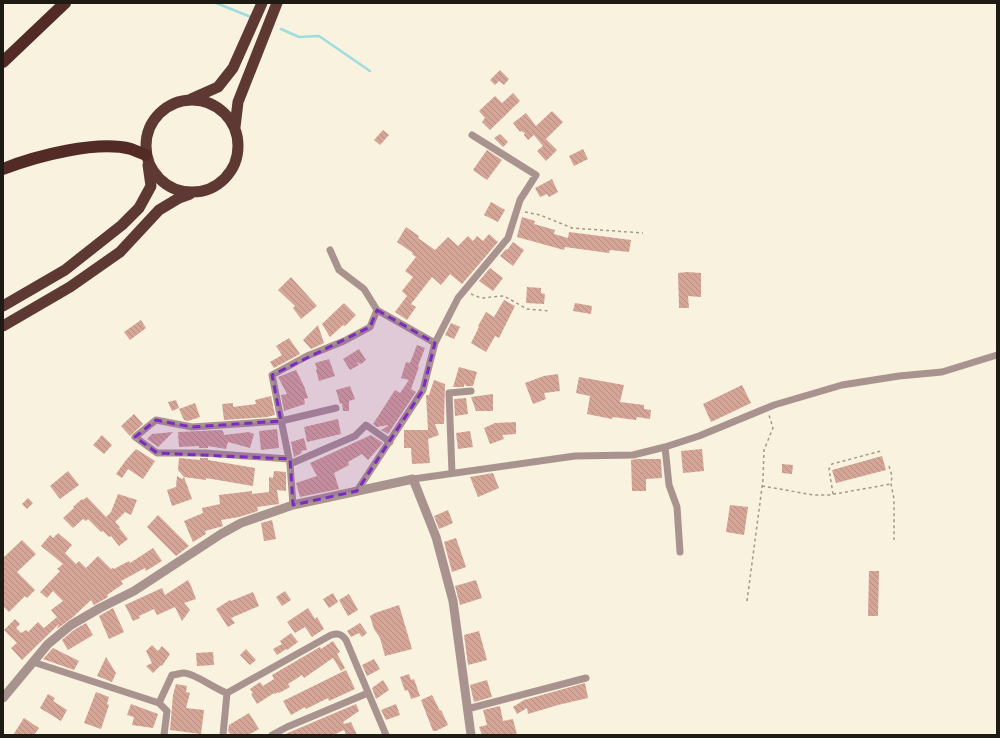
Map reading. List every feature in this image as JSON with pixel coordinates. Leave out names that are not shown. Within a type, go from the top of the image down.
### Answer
[{"type":"highway","points":[[3,62],[65,3]]},
{"type":"highway","points":[[3,306],[65,270],[122,225],[139,208],[151,186],[146,155],[147,140],[151,125],[160,112],[173,104],[188,100],[218,87],[233,68],[262,3]]},
{"type":"highway","points":[[3,169],[52,154],[81,149],[109,147],[130,149],[146,155],[151,168],[158,179],[170,188],[181,192],[208,190],[221,183],[231,173],[237,160],[239,145],[235,127],[238,102],[277,3]]},
{"type":"highway","points":[[188,100],[202,101],[216,106],[227,115],[235,127]]},
{"type":"highway","points":[[3,326],[70,287],[120,252],[159,210],[179,198],[194,192]]},
{"type":"street","points":[[357,491],[424,390],[434,343],[458,298],[508,238],[520,200],[536,175],[472,134]]},
{"type":"street","points":[[330,250],[339,270],[364,289],[377,310],[434,343]]},
{"type":"street","points":[[293,504],[290,461],[272,375],[307,356],[344,341],[370,327],[377,310]]},
{"type":"street","points":[[3,698],[48,644],[71,625],[134,591],[221,534],[241,523],[293,504],[413,479],[452,473],[575,456],[633,455],[699,436],[766,408],[842,385],[900,376],[942,372],[997,355]]},
{"type":"street","points":[[452,473],[449,393],[471,391]]},
{"type":"street","points":[[336,408],[281,421],[192,427],[156,420],[135,437],[157,453],[205,453],[290,461],[355,436],[366,425],[390,442]]},
{"type":"street","points":[[665,447],[669,485],[677,507],[680,552]]},
{"type":"street","points":[[413,479],[436,536],[453,602],[471,735]]},
{"type":"street","points":[[159,703],[172,675],[184,673],[190,674],[218,690],[227,693],[331,634],[336,633],[342,635],[346,640],[386,735]]},
{"type":"street","points":[[33,662],[159,703],[167,711],[164,735]]},
{"type":"street","points":[[467,709],[586,678]]},
{"type":"street","points":[[224,735],[227,693]]},
{"type":"street","points":[[272,735],[287,727],[368,693]]},
{"type":"path","points":[[517,210],[540,215],[572,228],[643,233]]},
{"type":"path","points":[[464,291],[481,298],[504,296],[527,309],[549,311]]},
{"type":"path","points":[[747,602],[762,486],[764,450],[773,428],[766,408]]},
{"type":"path","points":[[833,494],[829,470],[832,464],[881,451]]},
{"type":"path","points":[[889,466],[892,476],[891,484],[894,498],[894,540]]},
{"type":"path","points":[[762,486],[814,495],[833,494],[891,484]]},
{"type":"highlighted area","points":[[377,310],[435,343],[423,390],[357,491],[293,505],[290,459],[157,453],[135,437],[156,420],[192,427],[281,421],[272,375],[370,327]]},
{"type":"building","points":[[500,70],[509,79],[504,85],[499,81],[495,85],[490,80]]},
{"type":"building","points":[[513,93],[520,101],[490,130],[482,122],[485,118],[479,111],[495,96],[502,103]]},
{"type":"building","points":[[552,111],[563,122],[546,139],[557,150],[546,161],[537,151],[543,146],[534,135],[528,140],[524,135],[525,133],[520,132],[513,123],[526,113],[536,126]]},
{"type":"building","points":[[383,130],[389,135],[380,145],[374,140]]},
{"type":"building","points":[[500,134],[508,142],[503,147],[494,138]]},
{"type":"building","points":[[583,149],[588,159],[574,166],[569,156]]},
{"type":"building","points":[[487,150],[502,160],[487,180],[473,170]]},
{"type":"building","points":[[552,179],[558,192],[549,197],[547,194],[540,197],[535,188]]},
{"type":"building","points":[[491,202],[505,210],[498,222],[484,215]]},
{"type":"building","points":[[522,217],[535,221],[534,224],[555,230],[554,234],[568,238],[569,232],[631,240],[629,252],[610,250],[609,253],[565,247],[564,250],[517,237]]},
{"type":"building","points":[[406,227],[435,250],[448,237],[458,246],[468,236],[473,241],[477,236],[483,241],[489,234],[498,242],[462,284],[450,274],[441,285],[432,277],[411,304],[416,307],[407,320],[395,312],[407,296],[402,291],[413,277],[405,271],[416,257],[412,254],[413,253],[397,242]]},
{"type":"building","points":[[513,242],[524,250],[513,266],[500,256]]},
{"type":"building","points":[[490,268],[503,278],[493,291],[479,281]]},
{"type":"building","points":[[678,273],[701,273],[701,297],[688,296],[689,308],[679,308]]},
{"type":"building","points":[[291,277],[317,306],[301,319],[293,308],[295,306],[278,290]]},
{"type":"building","points":[[527,287],[541,288],[541,293],[545,294],[544,304],[526,303]]},
{"type":"building","points":[[504,300],[515,306],[499,338],[495,336],[486,352],[471,343],[486,312],[494,317]]},
{"type":"building","points":[[344,303],[356,315],[345,326],[343,325],[330,337],[322,324]]},
{"type":"building","points":[[575,303],[592,306],[591,314],[573,311]]},
{"type":"building","points":[[141,320],[146,328],[130,340],[124,332]]},
{"type":"building","points":[[451,323],[460,327],[454,339],[445,335]]},
{"type":"building","points":[[318,325],[324,343],[311,349],[303,340]]},
{"type":"building","points":[[289,338],[300,354],[274,368],[270,362],[282,355],[276,346]]},
{"type":"building","points":[[417,345],[425,348],[411,389],[416,392],[388,434],[381,430],[388,425],[377,427],[373,424],[395,390],[400,393],[409,380],[401,378],[406,362],[410,363]]},
{"type":"building","points":[[359,349],[366,360],[361,364],[356,362],[359,365],[350,370],[343,359]]},
{"type":"building","points":[[329,359],[335,376],[319,381],[315,363]]},
{"type":"building","points":[[459,367],[477,372],[473,386],[466,386],[465,384],[464,387],[453,387]]},
{"type":"building","points":[[296,370],[308,398],[304,399],[305,404],[284,411],[281,395],[287,394],[278,377]]},
{"type":"building","points":[[558,374],[560,391],[544,393],[546,399],[533,404],[525,383],[544,376]]},
{"type":"building","points":[[579,377],[624,385],[620,402],[644,405],[644,409],[651,410],[650,419],[637,417],[636,420],[613,417],[612,419],[587,414],[590,396],[576,393]]},
{"type":"building","points":[[434,380],[445,384],[444,424],[435,424],[439,435],[428,439],[430,463],[412,464],[411,448],[404,448],[404,430],[428,430],[426,395],[429,395]]},
{"type":"building","points":[[742,385],[751,403],[711,422],[703,404]]},
{"type":"building","points":[[350,386],[355,399],[349,401],[349,411],[343,411],[342,403],[340,404],[336,390]]},
{"type":"building","points":[[493,394],[493,411],[476,411],[471,397]]},
{"type":"building","points":[[271,396],[275,415],[267,417],[224,420],[222,404],[233,403],[233,407],[256,404],[255,400]]},
{"type":"building","points":[[466,398],[468,414],[455,416],[454,399]]},
{"type":"building","points":[[176,400],[179,408],[172,411],[168,402]]},
{"type":"building","points":[[195,403],[200,417],[188,421],[184,420],[179,409]]},
{"type":"building","points":[[134,414],[143,424],[130,436],[121,426]]},
{"type":"building","points":[[338,419],[341,434],[307,442],[304,427]]},
{"type":"building","points":[[516,422],[516,434],[502,435],[504,439],[490,444],[484,428],[495,423]]},
{"type":"building","points":[[277,429],[279,448],[261,450],[259,431]]},
{"type":"building","points":[[223,431],[224,435],[249,432],[254,434],[250,448],[228,442],[226,449],[208,446],[208,448],[199,448],[199,446],[179,447],[178,432]]},
{"type":"building","points":[[470,431],[473,447],[458,449],[456,433]]},
{"type":"building","points":[[173,432],[158,447],[147,439],[152,434]]},
{"type":"building","points":[[102,435],[112,445],[104,454],[93,445]]},
{"type":"building","points":[[371,435],[383,443],[368,460],[362,454],[348,462],[349,465],[334,473],[339,489],[300,497],[296,483],[317,476],[310,463]]},
{"type":"building","points":[[304,438],[307,450],[301,451],[302,453],[294,457],[291,442]]},
{"type":"building","points":[[136,449],[155,461],[143,479],[128,469],[122,478],[116,474]]},
{"type":"building","points":[[702,449],[704,471],[683,473],[681,451]]},
{"type":"building","points":[[882,456],[886,470],[836,483],[832,470]]},
{"type":"building","points":[[179,458],[200,460],[200,458],[208,458],[208,460],[255,468],[253,486],[206,478],[206,480],[184,477],[178,470]]},
{"type":"building","points":[[661,459],[662,478],[646,479],[646,491],[632,491],[631,460]]},
{"type":"building","points":[[782,464],[793,465],[792,474],[782,473]]},
{"type":"building","points":[[68,471],[79,485],[60,499],[50,486]]},
{"type":"building","points":[[274,471],[286,472],[286,491],[277,490],[279,504],[257,507],[258,511],[239,517],[221,520],[223,526],[205,531],[206,534],[193,542],[184,521],[203,513],[202,508],[220,504],[219,495],[252,491],[252,494],[269,492],[269,477],[273,478]]},
{"type":"building","points":[[493,473],[499,488],[478,497],[470,477]]},
{"type":"building","points":[[177,476],[182,479],[184,477],[192,499],[172,506],[167,490],[176,487]]},
{"type":"building","points":[[118,494],[137,500],[131,515],[125,512],[115,522],[128,539],[119,546],[111,536],[109,537],[103,531],[101,532],[88,519],[86,521],[83,519],[73,528],[63,518],[82,499],[83,500],[87,497],[106,517],[111,512]]},
{"type":"building","points":[[28,498],[33,503],[27,509],[22,504]]},
{"type":"building","points":[[730,505],[748,507],[744,535],[726,532]]},
{"type":"building","points":[[448,510],[453,523],[439,529],[434,516]]},
{"type":"building","points":[[158,515],[189,546],[176,556],[147,527]]},
{"type":"building","points":[[272,520],[276,539],[264,541],[261,523]]},
{"type":"building","points":[[58,533],[72,545],[65,553],[76,564],[79,561],[86,568],[98,556],[111,569],[114,569],[129,561],[130,563],[153,548],[162,561],[146,571],[145,568],[121,581],[123,584],[107,595],[108,597],[94,605],[91,600],[73,617],[57,629],[59,624],[22,660],[11,648],[17,643],[4,630],[15,619],[20,624],[16,628],[21,633],[26,630],[28,632],[38,622],[44,628],[57,617],[51,610],[63,601],[53,591],[47,598],[40,592],[60,571],[57,569],[63,564],[41,546],[50,535],[53,538]]},
{"type":"building","points":[[456,538],[466,567],[452,572],[444,542]]},
{"type":"building","points":[[22,540],[36,554],[17,572],[35,590],[27,598],[25,596],[9,612],[3,606],[3,558]]},
{"type":"building","points":[[869,571],[879,571],[878,616],[868,616]]},
{"type":"building","points":[[188,580],[196,599],[184,603],[190,610],[182,621],[175,607],[157,615],[154,609],[139,616],[140,618],[133,621],[125,605],[162,588],[165,595]]},
{"type":"building","points":[[476,580],[482,598],[460,605],[455,586]]},
{"type":"building","points":[[285,591],[291,600],[282,606],[276,597]]},
{"type":"building","points":[[253,592],[259,606],[231,618],[235,623],[228,627],[216,609],[230,600],[231,601]]},
{"type":"building","points":[[333,593],[338,602],[329,608],[323,599]]},
{"type":"building","points":[[349,594],[358,610],[348,616],[339,600]]},
{"type":"building","points":[[399,605],[412,649],[385,656],[380,638],[374,629],[370,616]]},
{"type":"building","points":[[113,608],[124,632],[109,639],[99,616]]},
{"type":"building","points":[[308,608],[315,619],[317,617],[324,629],[312,637],[305,627],[295,633],[287,622]]},
{"type":"building","points":[[86,623],[93,635],[68,650],[62,640],[74,630]]},
{"type":"building","points":[[360,623],[367,633],[362,637],[359,633],[351,637],[347,631]]},
{"type":"building","points":[[479,631],[487,660],[468,665],[464,635]]},
{"type":"building","points":[[291,633],[298,642],[277,655],[273,649],[282,644],[280,641]]},
{"type":"building","points":[[333,641],[340,652],[337,654],[345,668],[341,671],[333,658],[304,678],[302,675],[288,684],[290,687],[279,693],[274,693],[257,704],[251,694],[253,693],[250,689],[260,682],[263,686],[274,679],[272,675]]},
{"type":"building","points":[[152,645],[158,651],[162,646],[170,654],[162,666],[161,665],[153,673],[146,666],[152,663],[146,651]]},
{"type":"building","points":[[53,648],[79,661],[74,670],[43,659]]},
{"type":"building","points":[[246,649],[256,660],[250,665],[240,655]]},
{"type":"building","points":[[213,652],[214,665],[197,666],[196,653]]},
{"type":"building","points":[[106,657],[116,673],[112,682],[97,676]]},
{"type":"building","points":[[374,659],[380,669],[367,676],[362,665]]},
{"type":"building","points":[[346,670],[355,689],[329,701],[328,698],[306,709],[305,707],[291,715],[283,701]]},
{"type":"building","points":[[409,674],[411,680],[414,679],[420,696],[411,699],[408,690],[405,691],[400,677]]},
{"type":"building","points":[[383,680],[389,690],[376,699],[372,688]]},
{"type":"building","points":[[487,680],[492,697],[474,702],[470,685]]},
{"type":"building","points":[[585,683],[588,698],[528,714],[527,708],[517,714],[513,707],[524,700]]},
{"type":"building","points":[[176,684],[187,686],[186,692],[190,693],[186,708],[204,710],[201,734],[170,730],[173,695]]},
{"type":"building","points":[[96,692],[109,697],[107,704],[109,705],[101,729],[84,723]]},
{"type":"building","points":[[48,694],[55,698],[53,701],[67,710],[61,721],[40,708]]},
{"type":"building","points":[[432,695],[448,725],[436,731],[433,731],[421,700]]},
{"type":"building","points":[[131,704],[158,714],[153,728],[132,725],[134,717],[127,715]]},
{"type":"building","points":[[356,704],[359,711],[343,722],[344,724],[351,722],[357,735],[346,735],[344,730],[333,735],[283,735]]},
{"type":"building","points":[[396,704],[400,715],[386,720],[381,710]]},
{"type":"building","points":[[500,706],[503,721],[513,719],[517,735],[482,735],[479,727],[487,725],[483,710]]},
{"type":"building","points":[[249,713],[259,729],[248,735],[231,735],[228,731],[229,725]]},
{"type":"building","points":[[24,718],[39,728],[34,735],[13,735]]},
{"type":"waterway","points":[[216,3],[251,17]]},
{"type":"waterway","points":[[281,29],[299,37],[319,36],[370,71]]}]
